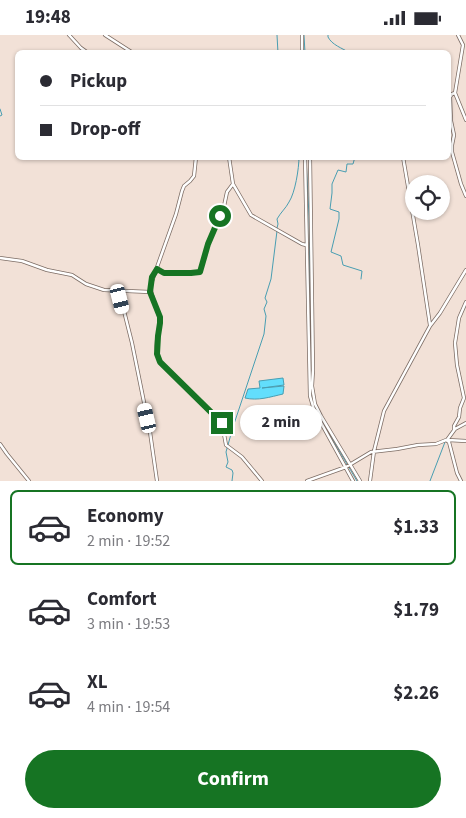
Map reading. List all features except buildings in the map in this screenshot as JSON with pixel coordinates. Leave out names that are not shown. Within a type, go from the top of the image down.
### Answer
[{"type":"street","points":[[69,35],[84,50]]},
{"type":"street","points":[[105,35],[128,50]]},
{"type":"street","points":[[302,35],[302,50]]},
{"type":"street","points":[[458,35],[463,45],[456,93],[466,120]]},
{"type":"street","points":[[451,96],[456,93]]},
{"type":"street","points":[[451,121],[454,135],[452,145],[461,184],[466,196]]},
{"type":"street","points":[[196,160],[194,176],[184,186],[157,269],[152,277],[150,292],[160,317],[157,354],[160,362],[220,420],[223,427],[225,444],[242,457],[262,481]]},
{"type":"street","points":[[229,160],[233,184],[251,215],[306,245]]},
{"type":"street","points":[[305,160],[310,396],[314,410],[354,481]]},
{"type":"street","points":[[310,160],[312,386],[315,404],[321,416],[360,481]]},
{"type":"street","points":[[404,160],[430,326]]},
{"type":"street","points":[[157,269],[164,273],[200,272],[208,244],[223,211],[227,192],[233,184]]},
{"type":"street","points":[[0,258],[22,261],[47,270],[72,275],[86,284],[104,290],[150,292]]},
{"type":"street","points":[[370,481],[374,451],[384,411],[430,326],[466,270]]},
{"type":"street","points":[[123,291],[120,299],[132,343],[150,432],[157,481]]},
{"type":"street","points":[[454,430],[464,398],[457,365],[456,343],[459,319],[466,302]]},
{"type":"street","points":[[446,440],[454,430],[466,423]]},
{"type":"street","points":[[307,481],[346,467],[374,451],[436,444],[446,440],[466,441]]},
{"type":"street","points":[[446,440],[449,442],[461,481]]},
{"type":"street","points":[[0,444],[29,481]]},
{"type":"water","points":[[283,378],[284,385],[262,388],[284,386],[283,394],[259,399],[245,398],[248,389],[260,388],[259,381]]},
{"type":"waterway","points":[[277,35],[278,50]]},
{"type":"waterway","points":[[304,35],[305,50]]},
{"type":"waterway","points":[[328,35],[332,42],[345,50]]},
{"type":"waterway","points":[[0,109],[2,115],[0,116]]},
{"type":"waterway","points":[[277,228],[277,219],[288,204],[293,193],[299,160]]},
{"type":"waterway","points":[[306,160],[309,216],[311,375]]},
{"type":"waterway","points":[[354,160],[353,164],[347,164],[346,172],[338,170],[332,184],[330,209],[339,212],[339,219],[331,252],[341,256],[343,265],[362,271],[361,279]]},
{"type":"waterway","points":[[234,424],[264,334],[266,316],[264,309],[267,302],[265,298],[271,279],[277,231]]},
{"type":"waterway","points":[[324,425],[357,481]]},
{"type":"waterway","points":[[232,481],[232,470],[226,467],[228,462],[226,452],[233,427]]},
{"type":"waterway","points":[[430,481],[445,442]]},
{"type":"route","points":[[220,216],[208,244],[200,272],[164,273],[157,269],[152,277],[150,292],[160,317],[158,359],[222,423]]}]
